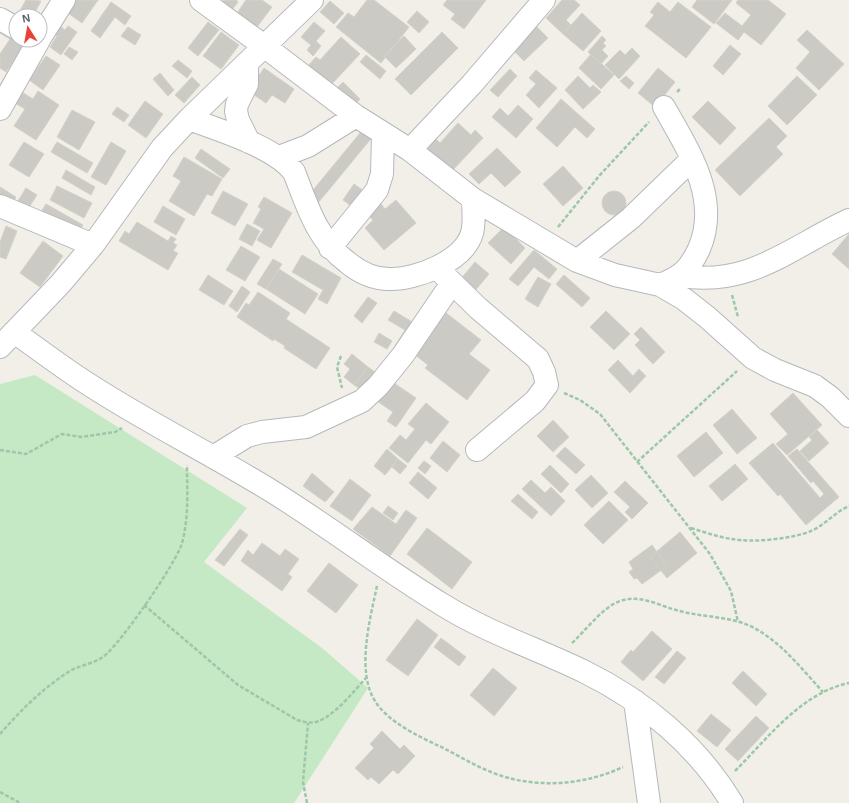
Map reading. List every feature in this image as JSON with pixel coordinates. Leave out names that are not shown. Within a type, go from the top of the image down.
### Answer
[{"type":"street","points":[[201,0],[356,116],[410,150],[473,199],[546,244],[577,261],[615,275],[660,285],[684,299],[707,316],[753,358],[775,370],[815,386],[830,397],[849,416]]},
{"type":"street","points":[[312,0],[189,119],[162,148],[94,245],[61,283],[7,340],[82,380],[274,493],[451,610],[485,628],[585,672],[635,702],[660,720],[690,747],[714,774],[727,795]]},
{"type":"street","points":[[410,150],[472,84],[544,0]]},
{"type":"street","points":[[48,21],[58,2]]},
{"type":"street","points":[[0,109],[6,82],[32,48]]},
{"type":"street","points":[[247,63],[247,84],[237,104],[236,111],[238,120],[249,142]]},
{"type":"street","points":[[660,285],[681,276],[688,269],[694,260],[706,228],[705,195],[701,178],[664,107]]},
{"type":"street","points":[[278,157],[308,146],[356,116]]},
{"type":"street","points":[[189,119],[249,142],[278,157],[294,172],[316,226],[330,248],[347,263],[366,275],[389,279],[408,276],[437,268],[462,250],[472,233],[473,199]]},
{"type":"street","points":[[330,248],[377,190],[382,174],[383,133]]},
{"type":"street","points":[[577,261],[631,218],[692,159]]},
{"type":"street","points":[[0,206],[94,245]]},
{"type":"street","points":[[472,233],[503,218]]},
{"type":"street","points":[[681,276],[695,278],[727,275],[759,268],[849,220]]},
{"type":"street","points":[[437,268],[538,359],[544,372],[547,385],[535,401],[476,450]]},
{"type":"street","points":[[213,457],[247,436],[262,432],[306,427],[362,401],[378,386],[403,355],[452,283]]},
{"type":"street","points":[[635,702],[641,759],[649,803]]},
{"type":"path","points":[[546,244],[599,176],[681,88]]},
{"type":"path","points":[[727,275],[738,319],[736,343]]},
{"type":"path","points":[[341,356],[337,367],[345,408]]},
{"type":"path","points":[[637,462],[714,391],[753,358]]},
{"type":"path","points":[[547,385],[580,400],[600,414],[710,554],[731,591],[738,622]]},
{"type":"path","points":[[0,450],[26,454],[62,434],[81,438],[115,432],[142,416]]},
{"type":"path","points":[[0,734],[17,715],[55,681],[71,670],[103,657],[127,629],[164,576],[182,546],[186,524],[186,442]]},
{"type":"path","points":[[690,527],[733,540],[793,536],[810,532],[849,506]]},
{"type":"path","points":[[381,564],[370,620],[366,659],[366,678],[375,702],[397,723],[423,738],[491,772],[511,778],[548,783],[575,782],[596,778],[641,759]]},
{"type":"path","points":[[556,659],[607,609],[619,601],[630,598],[642,599],[685,613],[738,622],[755,629],[774,642],[823,692]]},
{"type":"path","points":[[144,605],[238,685],[281,712],[297,720],[308,723],[319,721],[331,713],[366,678]]},
{"type":"path","points":[[727,795],[782,722],[823,692],[849,683]]},
{"type":"path","points":[[307,803],[303,782],[308,723]]},
{"type":"path","points":[[0,792],[20,803]]},
{"type":"green space","points":[[35,375],[247,508],[204,562],[322,648],[368,688],[294,803],[0,803],[0,384]]},
{"type":"building","points":[[26,0],[41,1],[37,8],[22,8]]},
{"type":"building","points":[[72,0],[98,0],[82,23],[65,11]]},
{"type":"building","points":[[224,0],[236,0],[238,2],[228,15],[218,7]]},
{"type":"building","points":[[246,0],[262,0],[272,7],[248,39],[229,25]]},
{"type":"building","points":[[367,0],[374,0],[409,27],[381,63],[336,27],[348,13],[354,17]]},
{"type":"building","points":[[447,0],[486,0],[464,29],[451,19],[455,14],[443,5]]},
{"type":"building","points":[[562,0],[574,0],[580,5],[566,20],[571,25],[563,34],[546,18]]},
{"type":"building","points":[[697,0],[732,0],[714,24],[692,7]]},
{"type":"building","points":[[738,0],[768,0],[786,14],[761,45],[744,32],[738,40],[716,23],[725,13],[742,26],[751,15],[736,3]]},
{"type":"building","points":[[330,1],[344,13],[334,24],[320,12]]},
{"type":"building","points":[[111,2],[131,16],[125,25],[115,17],[100,38],[91,31]]},
{"type":"building","points":[[658,2],[670,12],[678,2],[711,27],[686,58],[645,26],[654,15],[650,12]]},
{"type":"building","points":[[417,11],[429,22],[419,33],[407,22]]},
{"type":"building","points":[[582,13],[601,31],[583,51],[563,34]]},
{"type":"building","points":[[0,22],[8,27],[8,38],[0,33]]},
{"type":"building","points":[[208,22],[219,30],[198,56],[188,48]]},
{"type":"building","points":[[314,22],[325,31],[316,41],[321,46],[313,56],[307,50],[311,45],[301,37]]},
{"type":"building","points":[[535,25],[548,38],[524,61],[511,48]]},
{"type":"building","points":[[60,26],[65,30],[68,26],[77,32],[61,55],[50,47],[57,36],[54,34]]},
{"type":"building","points":[[128,27],[141,35],[135,45],[121,36]]},
{"type":"building","points":[[807,30],[844,64],[819,90],[796,68],[810,52],[797,40]]},
{"type":"building","points":[[221,32],[239,45],[221,69],[203,56]]},
{"type":"building","points":[[442,32],[458,48],[411,95],[395,79]]},
{"type":"building","points":[[404,36],[416,49],[396,68],[384,56]]},
{"type":"building","points":[[602,36],[606,40],[603,43],[606,46],[602,50],[608,56],[601,64],[588,52]]},
{"type":"building","points":[[341,37],[360,54],[329,87],[307,67],[316,57],[320,60]]},
{"type":"building","points":[[8,42],[8,48],[22,48],[6,72],[0,68],[0,54]]},
{"type":"building","points":[[730,45],[741,54],[723,75],[713,66]]},
{"type":"building","points":[[69,47],[78,52],[72,60],[64,54]]},
{"type":"building","points":[[632,48],[640,56],[619,79],[605,65],[620,50],[625,55]]},
{"type":"building","points":[[591,54],[614,75],[601,89],[579,68]]},
{"type":"building","points":[[366,55],[386,71],[380,79],[360,62]]},
{"type":"building","points":[[46,56],[60,65],[43,90],[29,80]]},
{"type":"building","points":[[178,60],[192,71],[187,78],[172,66]]},
{"type":"building","points":[[264,68],[294,89],[285,103],[272,95],[266,103],[248,91]]},
{"type":"building","points":[[658,68],[675,82],[655,107],[638,93]]},
{"type":"building","points":[[510,69],[517,76],[498,97],[490,90]]},
{"type":"building","points":[[536,70],[557,88],[539,108],[526,95],[536,84],[529,78]]},
{"type":"building","points":[[160,73],[174,90],[168,96],[153,79]]},
{"type":"building","points":[[578,76],[590,88],[593,85],[601,92],[583,109],[565,90]]},
{"type":"building","points":[[626,76],[634,83],[629,89],[620,81]]},
{"type":"building","points":[[797,76],[817,95],[787,125],[768,106]]},
{"type":"building","points":[[192,77],[200,85],[184,103],[175,95]]},
{"type":"building","points":[[343,82],[360,99],[353,107],[335,90]]},
{"type":"building","points":[[20,91],[33,99],[38,91],[59,105],[36,140],[14,126],[25,109],[13,102]]},
{"type":"building","points":[[561,99],[595,129],[587,138],[575,127],[557,147],[536,128]]},
{"type":"building","points":[[145,101],[163,114],[146,138],[128,125]]},
{"type":"building","points":[[708,101],[736,128],[720,145],[692,117]]},
{"type":"building","points":[[518,105],[533,119],[516,138],[492,117],[500,108],[508,116]]},
{"type":"building","points":[[117,107],[129,115],[124,122],[112,114]]},
{"type":"building","points":[[72,110],[95,122],[79,150],[57,137]]},
{"type":"building","points":[[769,118],[787,136],[776,147],[783,154],[740,196],[715,170]]},
{"type":"building","points":[[458,123],[471,135],[475,130],[483,138],[450,173],[426,151],[436,139],[440,143]]},
{"type":"building","points":[[365,127],[374,135],[318,203],[309,195]]},
{"type":"building","points":[[24,142],[44,154],[29,177],[9,165]]},
{"type":"building","points":[[57,142],[93,163],[87,173],[51,152]]},
{"type":"building","points":[[111,142],[126,151],[106,185],[91,177]]},
{"type":"building","points":[[497,148],[521,172],[505,187],[491,173],[479,184],[469,174]]},
{"type":"building","points":[[201,149],[230,169],[223,178],[195,158]]},
{"type":"building","points":[[184,157],[222,179],[212,196],[207,194],[194,216],[169,201],[181,181],[173,176]]},
{"type":"building","points":[[563,166],[583,188],[563,206],[543,184]]},
{"type":"building","points":[[66,170],[95,187],[91,195],[62,178]]},
{"type":"building","points":[[354,184],[365,192],[354,208],[343,200]]},
{"type":"building","points":[[57,186],[92,203],[84,218],[50,200]]},
{"type":"building","points":[[0,187],[16,197],[9,207],[0,201]]},
{"type":"building","points":[[26,188],[37,195],[24,215],[13,209]]},
{"type":"building","points":[[223,191],[248,204],[235,226],[211,213]]},
{"type":"building","points":[[614,191],[623,194],[626,203],[623,212],[614,215],[605,212],[602,203],[605,194]]},
{"type":"building","points":[[264,197],[292,213],[271,248],[257,240],[264,229],[253,223],[261,209],[258,207]]},
{"type":"building","points":[[396,200],[416,223],[384,250],[365,228],[373,220],[368,215],[381,204],[385,209]]},
{"type":"building","points":[[46,204],[83,225],[72,244],[34,223]]},
{"type":"building","points":[[163,206],[185,219],[176,235],[154,222]]},
{"type":"building","points":[[137,222],[168,241],[171,236],[176,239],[173,243],[177,245],[173,251],[178,253],[168,270],[119,241],[125,231],[129,234]]},
{"type":"building","points":[[247,224],[260,231],[252,246],[239,239]]},
{"type":"building","points":[[6,226],[17,231],[6,259],[0,257],[0,242]]},
{"type":"building","points":[[504,227],[525,248],[511,264],[488,243]]},
{"type":"building","points":[[849,234],[849,269],[832,254]]},
{"type":"building","points":[[43,241],[63,256],[40,287],[20,273]]},
{"type":"building","points":[[241,246],[260,257],[245,281],[226,270]]},
{"type":"building","points":[[534,250],[557,269],[549,279],[534,267],[518,286],[509,279]]},
{"type":"building","points":[[302,255],[341,278],[327,304],[318,299],[323,290],[292,272]]},
{"type":"building","points":[[273,259],[282,264],[266,289],[257,284]]},
{"type":"building","points":[[475,262],[489,274],[474,292],[460,280]]},
{"type":"building","points":[[279,269],[318,294],[305,314],[266,289]]},
{"type":"building","points":[[208,275],[233,291],[224,305],[199,290]]},
{"type":"building","points":[[564,275],[590,298],[582,307],[556,284]]},
{"type":"building","points":[[538,277],[551,284],[538,307],[525,299]]},
{"type":"building","points":[[242,286],[250,292],[237,312],[229,306]]},
{"type":"building","points":[[258,292],[290,313],[286,319],[330,348],[316,369],[284,348],[285,346],[274,339],[273,341],[237,317],[246,303],[249,305]]},
{"type":"building","points":[[368,297],[377,303],[362,323],[354,316]]},
{"type":"building","points":[[394,311],[419,326],[403,352],[395,346],[405,330],[388,320]]},
{"type":"building","points":[[606,311],[630,334],[614,350],[590,327]]},
{"type":"building","points":[[446,313],[481,340],[469,354],[490,370],[467,400],[425,368],[428,365],[414,354]]},
{"type":"building","points":[[641,327],[665,352],[653,364],[635,345],[640,340],[634,334]]},
{"type":"building","points":[[379,333],[392,341],[387,349],[374,342]]},
{"type":"building","points":[[352,354],[368,367],[354,385],[344,377],[350,369],[344,364]]},
{"type":"building","points":[[618,360],[633,376],[639,369],[646,376],[630,393],[608,370]]},
{"type":"building","points":[[368,367],[379,375],[367,393],[354,385]]},
{"type":"building","points":[[388,379],[416,398],[396,427],[387,421],[393,412],[374,399]]},
{"type":"building","points":[[793,393],[822,425],[787,455],[776,444],[788,434],[770,414]]},
{"type":"building","points":[[426,403],[449,422],[431,444],[426,440],[408,463],[389,448],[400,435],[406,440],[415,429],[408,424]]},
{"type":"building","points":[[732,409],[757,438],[737,454],[713,425]]},
{"type":"building","points":[[553,420],[569,437],[553,452],[537,436]]},
{"type":"building","points":[[817,430],[829,443],[809,461],[800,451],[812,440],[809,437]]},
{"type":"building","points":[[706,432],[723,453],[694,477],[677,456]]},
{"type":"building","points":[[443,441],[460,455],[447,472],[430,458]]},
{"type":"building","points":[[773,443],[820,498],[824,494],[813,481],[811,483],[788,456],[797,449],[839,497],[806,525],[780,494],[778,496],[749,463]]},
{"type":"building","points":[[565,447],[585,465],[576,474],[556,456]]},
{"type":"building","points":[[387,449],[398,459],[385,475],[374,466]]},
{"type":"building","points":[[398,459],[407,466],[400,474],[392,467]]},
{"type":"building","points":[[424,461],[431,466],[425,474],[418,468]]},
{"type":"building","points":[[735,464],[748,479],[722,501],[709,486]]},
{"type":"building","points":[[550,465],[569,484],[561,493],[541,474]]},
{"type":"building","points":[[418,472],[437,488],[428,499],[409,483]]},
{"type":"building","points":[[312,473],[334,492],[325,502],[303,486]]},
{"type":"building","points":[[591,475],[608,493],[592,508],[575,490]]},
{"type":"building","points":[[350,479],[371,495],[352,521],[330,506]]},
{"type":"building","points":[[531,480],[545,493],[551,487],[565,501],[551,516],[522,489]]},
{"type":"building","points":[[625,481],[648,503],[632,519],[625,512],[630,507],[614,492]]},
{"type":"building","points":[[518,494],[538,512],[532,519],[511,501]]},
{"type":"building","points":[[609,501],[628,520],[603,544],[584,525]]},
{"type":"building","points":[[388,506],[398,513],[393,520],[383,513]]},
{"type":"building","points":[[372,507],[396,524],[406,510],[417,518],[390,556],[353,529]]},
{"type":"building","points":[[427,528],[472,562],[452,589],[407,554]]},
{"type":"building","points":[[240,529],[248,535],[224,566],[215,560]]},
{"type":"building","points":[[680,532],[697,553],[667,578],[650,557]]},
{"type":"building","points":[[262,543],[280,556],[285,549],[299,559],[288,574],[292,577],[282,591],[241,561],[248,550],[253,555]]},
{"type":"building","points":[[652,545],[667,566],[642,584],[637,578],[634,579],[629,572],[633,569],[629,562]]},
{"type":"building","points":[[329,563],[358,585],[336,613],[307,591]]},
{"type":"building","points":[[417,619],[438,635],[408,676],[386,660]]},
{"type":"building","points":[[652,631],[672,649],[643,681],[621,662],[631,650],[633,652]]},
{"type":"building","points":[[441,638],[466,657],[459,666],[434,647]]},
{"type":"building","points":[[677,651],[686,658],[664,684],[655,677]]},
{"type":"building","points":[[493,668],[517,688],[494,716],[470,695]]},
{"type":"building","points":[[743,671],[767,694],[756,706],[732,683]]},
{"type":"building","points":[[711,714],[731,730],[717,747],[697,731]]},
{"type":"building","points":[[756,716],[769,728],[738,761],[725,749]]},
{"type":"building","points":[[382,731],[400,749],[404,745],[415,756],[398,774],[393,770],[379,784],[371,777],[368,780],[355,768],[374,748],[370,744]]}]
